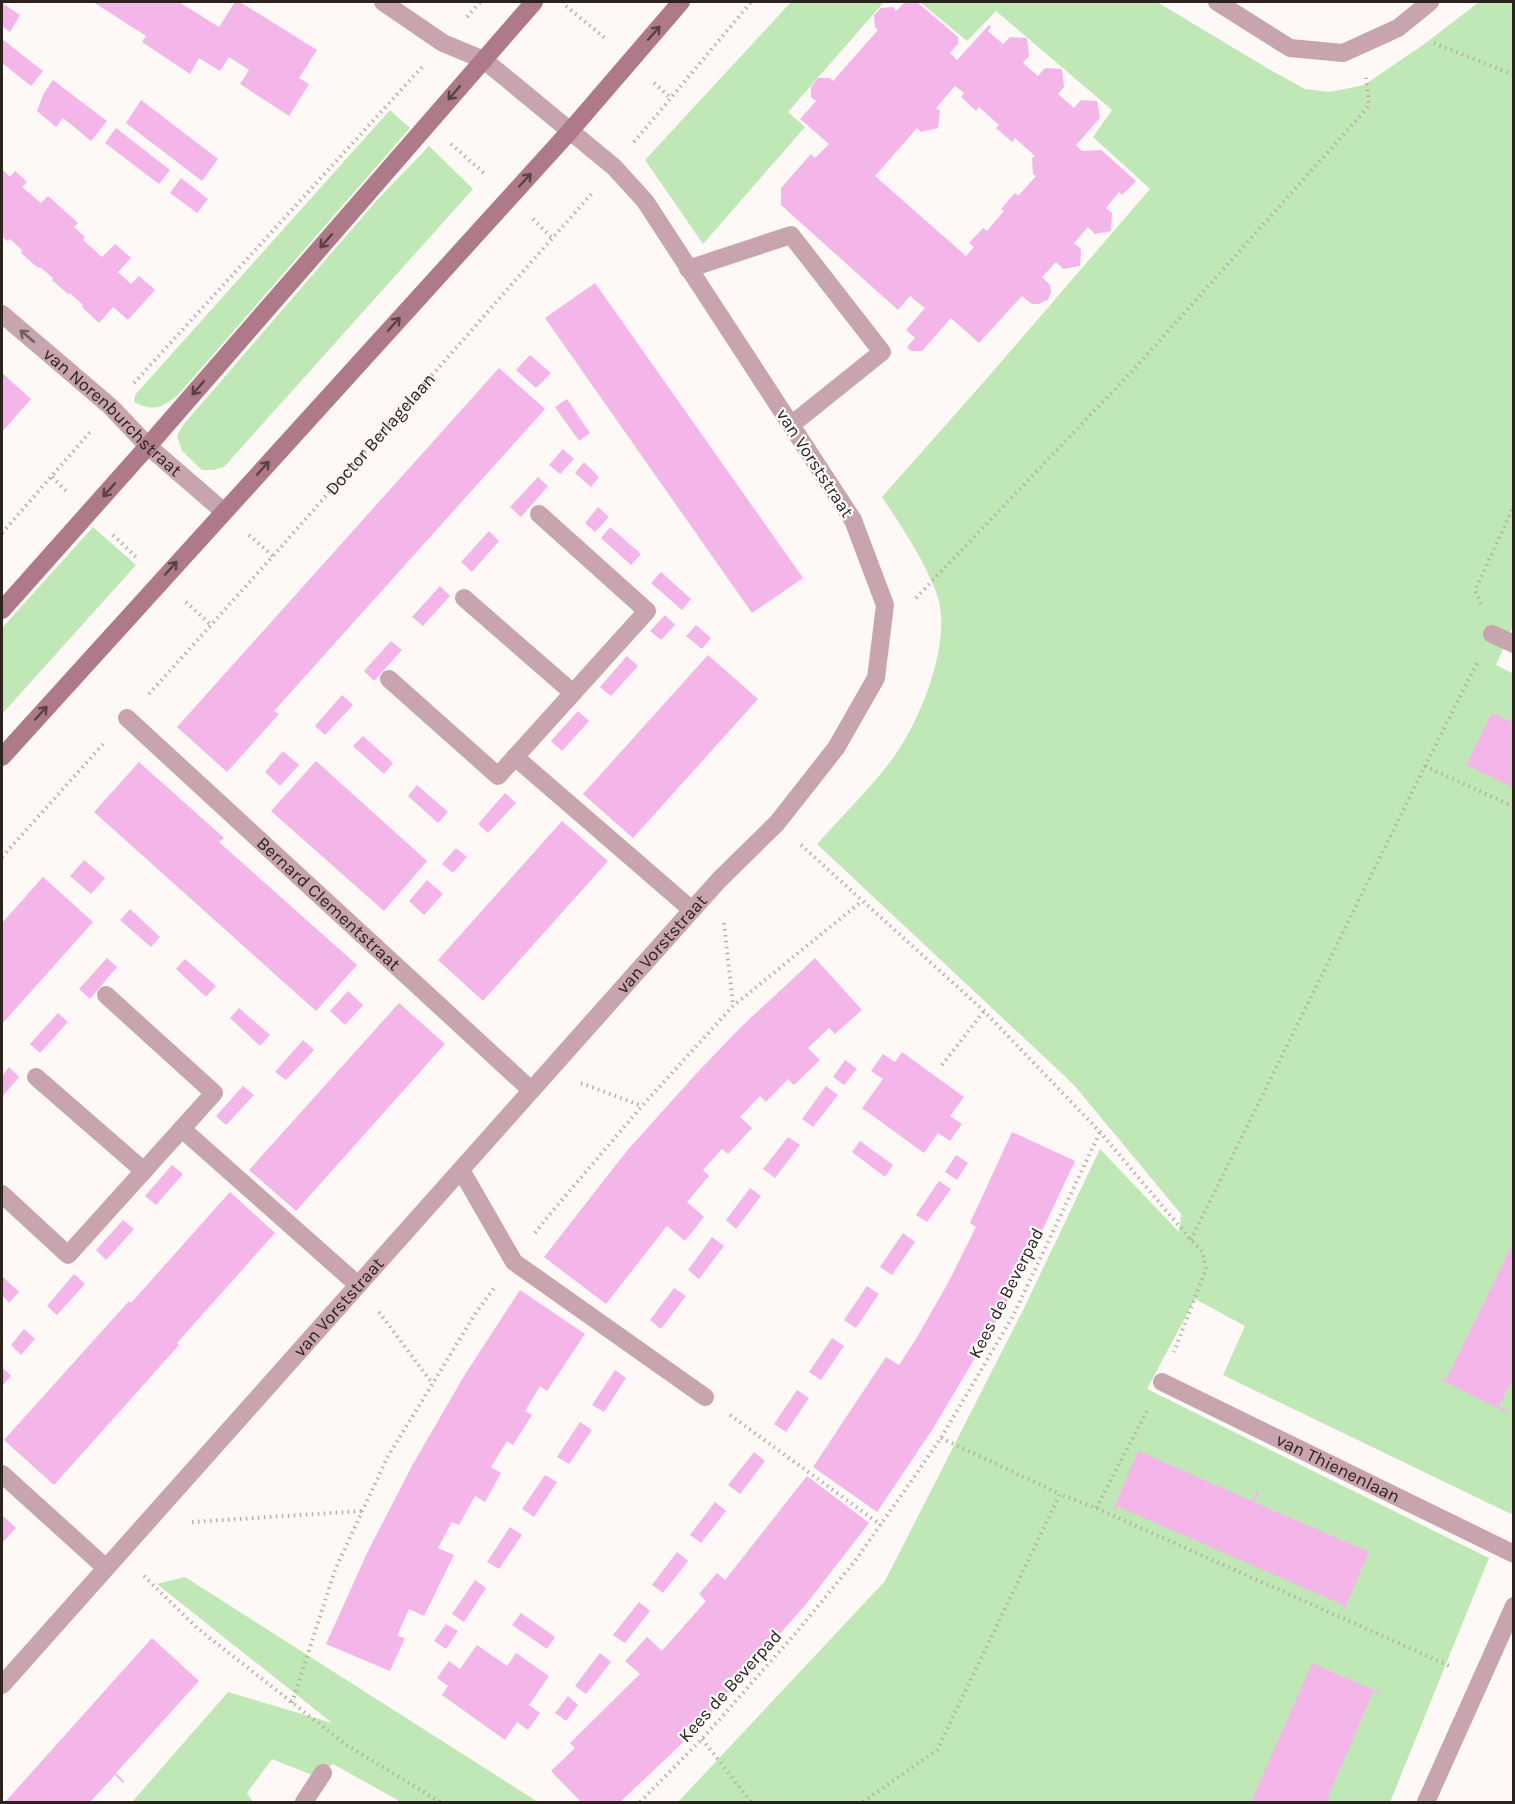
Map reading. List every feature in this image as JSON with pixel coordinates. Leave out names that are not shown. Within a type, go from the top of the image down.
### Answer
[{"type":"main road","points":[[2,610],[148,446],[534,2]]},
{"type":"main road","points":[[2,756],[570,131],[681,2]]},
{"type":"street","name":"van Vorststraat","points":[[2,1685],[692,910],[777,823],[836,748],[876,678],[885,605],[853,520],[645,201],[614,167],[484,60],[443,43],[383,2]]},
{"type":"street","points":[[1217,2],[1290,48],[1343,53],[1398,28],[1430,2]]},
{"type":"street","points":[[688,269],[791,235],[882,352],[791,425]]},
{"type":"street","name":"van Norenburchstraat","points":[[2,314],[111,407],[148,446],[223,511]]},
{"type":"street","points":[[389,679],[498,776],[647,611],[539,514]]},
{"type":"street","points":[[464,598],[573,693]]},
{"type":"street","points":[[1492,634],[1514,644]]},
{"type":"street","name":"Bernard Clementstraat","points":[[127,718],[531,1090]]},
{"type":"street","points":[[515,757],[692,910]]},
{"type":"street","points":[[2,1194],[68,1255],[214,1093],[106,994]]},
{"type":"street","points":[[36,1077],[144,1171]]},
{"type":"street","points":[[182,1129],[358,1285]]},
{"type":"street","points":[[461,1170],[514,1262],[705,1397]]},
{"type":"street","name":"van Thienenlaan","points":[[1162,1382],[1514,1554]]},
{"type":"street","points":[[2,1474],[106,1568]]},
{"type":"street","points":[[1426,1803],[1514,1606]]},
{"type":"street","points":[[304,1803],[323,1773]]},
{"type":"path","points":[[2,533],[111,407],[397,96],[480,2]]},
{"type":"path","name":"Doctor Berlagelaan","points":[[2,857],[273,556],[552,238],[751,2]]},
{"type":"path","points":[[1398,28],[1514,75]]},
{"type":"path","points":[[881,635],[1137,366],[1369,106],[1366,78],[1343,53]]},
{"type":"path","points":[[428,124],[552,238]]},
{"type":"path","points":[[52,477],[88,513],[211,625]]},
{"type":"path","points":[[1191,1240],[1492,634],[1475,590],[1514,506]]},
{"type":"path","points":[[1425,766],[1514,807]]},
{"type":"path","points":[[777,823],[984,1011],[1100,1132],[1203,1252],[1206,1269],[1162,1382],[1096,1508]]},
{"type":"path","points":[[720,879],[733,1006]]},
{"type":"path","points":[[942,1065],[984,1011]]},
{"type":"path","points":[[549,1071],[642,1106]]},
{"type":"path","name":"Kees de Beverpad","points":[[640,1803],[702,1739],[795,1634],[881,1525],[941,1438],[1013,1316],[1100,1132]]},
{"type":"path","points":[[358,1285],[432,1383]]},
{"type":"path","points":[[705,1397],[881,1525]]},
{"type":"path","points":[[941,1438],[1060,1494],[1480,1680]]},
{"type":"path","points":[[863,1803],[936,1750],[1060,1494]]},
{"type":"path","points":[[144,1525],[362,1511]]},
{"type":"path","points":[[119,1553],[196,1628],[292,1703],[345,1744],[440,1803]]},
{"type":"path","points":[[702,1739],[752,1803]]},
{"type":"green space","points":[[791,2],[884,2],[788,112],[805,127],[703,244],[645,160]]},
{"type":"green space","points":[[920,2],[1157,2],[1305,89],[1330,92],[1364,85],[1423,45],[1479,2],[1513,2],[1514,624],[1496,665],[1514,674],[1513,1509],[1511,1514],[1223,1375],[1245,1326],[1195,1299],[1147,1389],[1489,1558],[1390,1802],[678,1802],[885,1581],[1024,1308],[1100,1149],[1179,1232],[1181,1214],[1073,1084],[817,844],[873,783],[901,746],[922,704],[937,656],[941,633],[941,611],[936,592],[918,555],[882,497],[1150,189],[1093,137],[1112,110],[996,11],[967,41]]},
{"type":"green space","points":[[390,110],[410,128],[178,395],[162,406],[152,408],[134,402],[135,395]]},
{"type":"green space","points":[[429,146],[473,189],[224,467],[202,470],[182,451],[177,436],[183,425],[378,199]]},
{"type":"green space","points":[[93,527],[136,565],[2,714],[2,628]]},
{"type":"green space","points":[[185,1577],[538,1802],[401,1802],[333,1764],[317,1777],[272,1759],[247,1793],[253,1802],[132,1802],[228,1692],[332,1723],[157,1584]]},
{"type":"building","points":[[93,2],[179,2],[219,27],[235,2],[240,2],[317,50],[299,78],[309,84],[289,116],[240,84],[249,70],[229,57],[220,71],[199,58],[190,74],[142,42],[146,36]]},
{"type":"building","points":[[905,2],[917,2],[958,37],[958,44],[950,53],[957,60],[989,25],[991,27],[988,31],[1003,44],[1010,37],[1027,38],[1029,56],[1023,63],[1038,76],[1045,68],[1062,69],[1064,87],[1058,94],[1074,108],[1081,100],[1097,101],[1100,118],[1076,145],[1082,151],[1101,150],[1136,181],[1122,195],[1119,192],[1106,208],[1112,213],[1111,231],[1095,234],[1088,227],[1074,243],[1081,249],[1080,266],[1063,269],[1056,262],[1042,277],[1050,285],[1051,292],[1048,300],[1040,304],[1032,304],[1022,296],[979,343],[951,318],[922,351],[911,351],[907,347],[915,338],[906,330],[925,308],[910,296],[898,310],[781,205],[781,188],[811,154],[815,158],[829,144],[800,119],[816,101],[811,97],[811,87],[818,78],[830,78],[833,81],[878,30],[875,27],[874,15],[881,8],[893,7],[896,11]],"holes":[[[955,86],[964,93],[961,97],[976,111],[979,107],[999,125],[996,128],[1012,142],[1015,138],[1035,156],[1032,158],[1033,174],[1036,176],[1018,196],[1015,193],[1001,209],[1004,211],[987,231],[983,228],[969,243],[974,247],[966,256],[875,176],[917,128],[921,132],[938,128],[940,111],[936,108]]]},
{"type":"building","points":[[2,3],[20,15],[10,32],[2,26]]},
{"type":"building","points":[[2,39],[43,71],[31,86],[2,63]]},
{"type":"building","points":[[53,80],[107,121],[91,141],[63,118],[56,127],[37,111],[44,93]]},
{"type":"building","points":[[141,100],[218,159],[202,181],[126,123]]},
{"type":"building","points":[[116,128],[170,170],[159,184],[105,143]]},
{"type":"building","points":[[2,169],[10,177],[15,171],[27,182],[22,187],[41,203],[48,196],[78,223],[74,227],[85,237],[83,240],[102,257],[115,244],[131,258],[118,272],[131,284],[139,276],[155,290],[128,320],[113,307],[99,323],[70,293],[69,295],[52,280],[53,278],[21,253],[22,250],[10,239],[7,241],[2,236]]},
{"type":"building","points":[[181,178],[208,199],[197,213],[170,193]]},
{"type":"building","points":[[595,283],[803,578],[752,613],[545,318]]},
{"type":"building","points":[[530,355],[551,373],[536,388],[516,370]]},
{"type":"building","points":[[499,368],[545,409],[274,711],[279,714],[227,772],[177,727]]},
{"type":"building","points":[[2,373],[31,399],[2,432]]},
{"type":"building","points":[[567,399],[590,433],[579,441],[555,407]]},
{"type":"building","points":[[563,449],[574,459],[560,474],[549,465]]},
{"type":"building","points":[[584,462],[599,477],[591,487],[575,473]]},
{"type":"building","points":[[538,477],[548,486],[521,517],[510,507]]},
{"type":"building","points":[[598,507],[609,517],[595,532],[585,523]]},
{"type":"building","points":[[610,527],[641,554],[631,565],[601,538]]},
{"type":"building","points":[[489,531],[499,541],[472,572],[461,562]]},
{"type":"building","points":[[661,572],[691,599],[682,610],[651,583]]},
{"type":"building","points":[[440,586],[450,596],[423,626],[412,617]]},
{"type":"building","points":[[665,615],[675,625],[661,640],[650,631]]},
{"type":"building","points":[[696,625],[711,638],[702,649],[686,636]]},
{"type":"building","points":[[391,641],[402,650],[374,681],[364,671]]},
{"type":"building","points":[[708,655],[758,699],[633,838],[583,794]]},
{"type":"building","points":[[627,656],[638,666],[611,696],[600,687]]},
{"type":"building","points":[[342,695],[353,705],[325,735],[315,726]]},
{"type":"building","points":[[578,711],[589,721],[562,751],[551,741]]},
{"type":"building","points":[[1492,713],[1514,723],[1514,788],[1466,765]]},
{"type":"building","points":[[363,736],[393,763],[384,774],[353,746]]},
{"type":"building","points":[[283,751],[299,765],[280,786],[265,772]]},
{"type":"building","points":[[316,761],[427,861],[384,911],[271,811]]},
{"type":"building","points":[[139,762],[224,838],[219,842],[357,965],[316,1011],[94,812]]},
{"type":"building","points":[[417,785],[448,812],[438,823],[408,796]]},
{"type":"building","points":[[505,793],[516,803],[488,833],[478,824]]},
{"type":"building","points":[[562,821],[608,861],[483,1001],[438,960]]},
{"type":"building","points":[[456,848],[467,857],[453,873],[442,864]]},
{"type":"building","points":[[84,860],[105,878],[91,894],[70,876]]},
{"type":"building","points":[[43,877],[93,922],[2,1024],[2,923]]},
{"type":"building","points":[[427,880],[443,894],[424,915],[409,901]]},
{"type":"building","points":[[130,909],[160,937],[151,947],[120,920]]},
{"type":"building","points":[[107,958],[117,967],[90,999],[79,989]]},
{"type":"building","points":[[815,958],[862,1010],[835,1034],[829,1028],[808,1048],[820,1060],[794,1085],[788,1079],[766,1102],[760,1096],[740,1117],[752,1128],[728,1154],[722,1149],[703,1170],[709,1176],[687,1202],[704,1217],[685,1241],[667,1226],[606,1304],[544,1257],[626,1152],[694,1076],[740,1028]]},
{"type":"building","points":[[185,959],[216,986],[206,997],[176,969]]},
{"type":"building","points":[[348,991],[363,1005],[345,1025],[330,1011]]},
{"type":"building","points":[[399,1003],[445,1044],[296,1211],[249,1170]]},
{"type":"building","points":[[239,1008],[270,1035],[260,1046],[230,1018]]},
{"type":"building","points":[[58,1013],[68,1022],[40,1053],[30,1044]]},
{"type":"building","points":[[303,1040],[314,1050],[286,1080],[275,1072]]},
{"type":"building","points":[[902,1052],[964,1097],[950,1116],[962,1124],[950,1141],[938,1133],[924,1153],[862,1108],[883,1079],[871,1071],[883,1054],[895,1062]]},
{"type":"building","points":[[845,1060],[857,1069],[844,1085],[833,1077]]},
{"type":"building","points":[[9,1067],[19,1077],[2,1097],[2,1076]]},
{"type":"building","points":[[243,1086],[254,1095],[226,1125],[216,1116]]},
{"type":"building","points":[[826,1086],[838,1095],[813,1127],[802,1119]]},
{"type":"building","points":[[1012,1132],[1075,1161],[1018,1282],[985,1341],[934,1427],[877,1512],[813,1467],[886,1357],[899,1365],[916,1339],[976,1227],[970,1223]]},
{"type":"building","points":[[788,1137],[800,1145],[775,1178],[763,1169]]},
{"type":"building","points":[[860,1141],[893,1165],[885,1177],[852,1152]]},
{"type":"building","points":[[956,1155],[968,1163],[957,1180],[945,1172]]},
{"type":"building","points":[[172,1165],[183,1174],[156,1205],[145,1196]]},
{"type":"building","points":[[939,1181],[951,1189],[927,1222],[916,1215]]},
{"type":"building","points":[[750,1188],[761,1196],[736,1229],[726,1220]]},
{"type":"building","points":[[230,1192],[275,1233],[54,1485],[4,1440]]},
{"type":"building","points":[[123,1220],[134,1229],[106,1260],[96,1250]]},
{"type":"building","points":[[903,1233],[915,1242],[892,1275],[880,1267]]},
{"type":"building","points":[[712,1237],[724,1246],[699,1279],[688,1270]]},
{"type":"building","points":[[1514,1241],[1514,1376],[1499,1406],[1509,1411],[1508,1413],[1441,1380],[1442,1377],[1446,1380]]},
{"type":"building","points":[[74,1274],[85,1284],[57,1315],[47,1306]]},
{"type":"building","points":[[2,1276],[19,1292],[9,1303],[2,1295]]},
{"type":"building","points":[[867,1286],[879,1294],[856,1328],[844,1320]]},
{"type":"building","points":[[674,1288],[686,1296],[661,1329],[650,1320]]},
{"type":"building","points":[[520,1290],[585,1334],[547,1391],[540,1386],[525,1411],[532,1415],[513,1445],[507,1441],[491,1467],[501,1473],[485,1502],[475,1496],[459,1525],[452,1522],[438,1548],[454,1555],[424,1616],[409,1609],[397,1636],[405,1638],[390,1671],[326,1644],[368,1551],[413,1464],[464,1376]]},
{"type":"building","points":[[24,1329],[35,1339],[21,1355],[11,1345]]},
{"type":"building","points":[[832,1338],[844,1346],[821,1380],[809,1372]]},
{"type":"building","points":[[2,1367],[11,1376],[2,1386]]},
{"type":"building","points":[[615,1370],[626,1378],[604,1412],[592,1405]]},
{"type":"building","points":[[797,1390],[809,1398],[786,1432],[774,1424]]},
{"type":"building","points":[[580,1422],[592,1430],[569,1464],[557,1457]]},
{"type":"building","points":[[1138,1451],[1252,1501],[1257,1491],[1259,1492],[1254,1502],[1369,1552],[1344,1610],[1341,1609],[1343,1605],[1117,1506],[1114,1511]]},
{"type":"building","points":[[754,1452],[765,1461],[740,1494],[728,1485]]},
{"type":"building","points":[[545,1475],[557,1482],[534,1517],[522,1509]]},
{"type":"building","points":[[807,1476],[869,1523],[807,1603],[673,1752],[620,1802],[581,1802],[551,1771],[575,1748],[570,1743],[640,1674],[625,1661],[647,1637],[662,1651],[706,1601],[699,1594],[717,1573],[725,1580]]},
{"type":"building","points":[[715,1502],[726,1511],[701,1543],[690,1535]]},
{"type":"building","points":[[2,1515],[16,1528],[2,1543]]},
{"type":"building","points":[[510,1527],[522,1535],[499,1569],[487,1562]]},
{"type":"building","points":[[677,1552],[688,1561],[663,1593],[652,1585]]},
{"type":"building","points":[[475,1580],[486,1588],[464,1622],[452,1614]]},
{"type":"building","points":[[639,1602],[650,1611],[625,1643],[613,1635]]},
{"type":"building","points":[[521,1613],[555,1637],[547,1649],[512,1625]]},
{"type":"building","points":[[446,1624],[458,1631],[446,1649],[434,1641]]},
{"type":"building","points":[[152,1638],[199,1681],[116,1773],[124,1781],[123,1783],[115,1775],[90,1802],[5,1802]]},
{"type":"building","points":[[477,1645],[507,1666],[516,1653],[549,1676],[529,1705],[540,1713],[528,1730],[517,1722],[505,1740],[442,1695],[448,1686],[437,1678],[449,1661],[460,1669]]},
{"type":"building","points":[[600,1653],[611,1662],[586,1694],[575,1686]]},
{"type":"building","points":[[1312,1663],[1380,1693],[1379,1695],[1373,1692],[1326,1802],[1251,1802]]},
{"type":"building","points":[[568,1696],[578,1705],[566,1721],[555,1713]]}]
